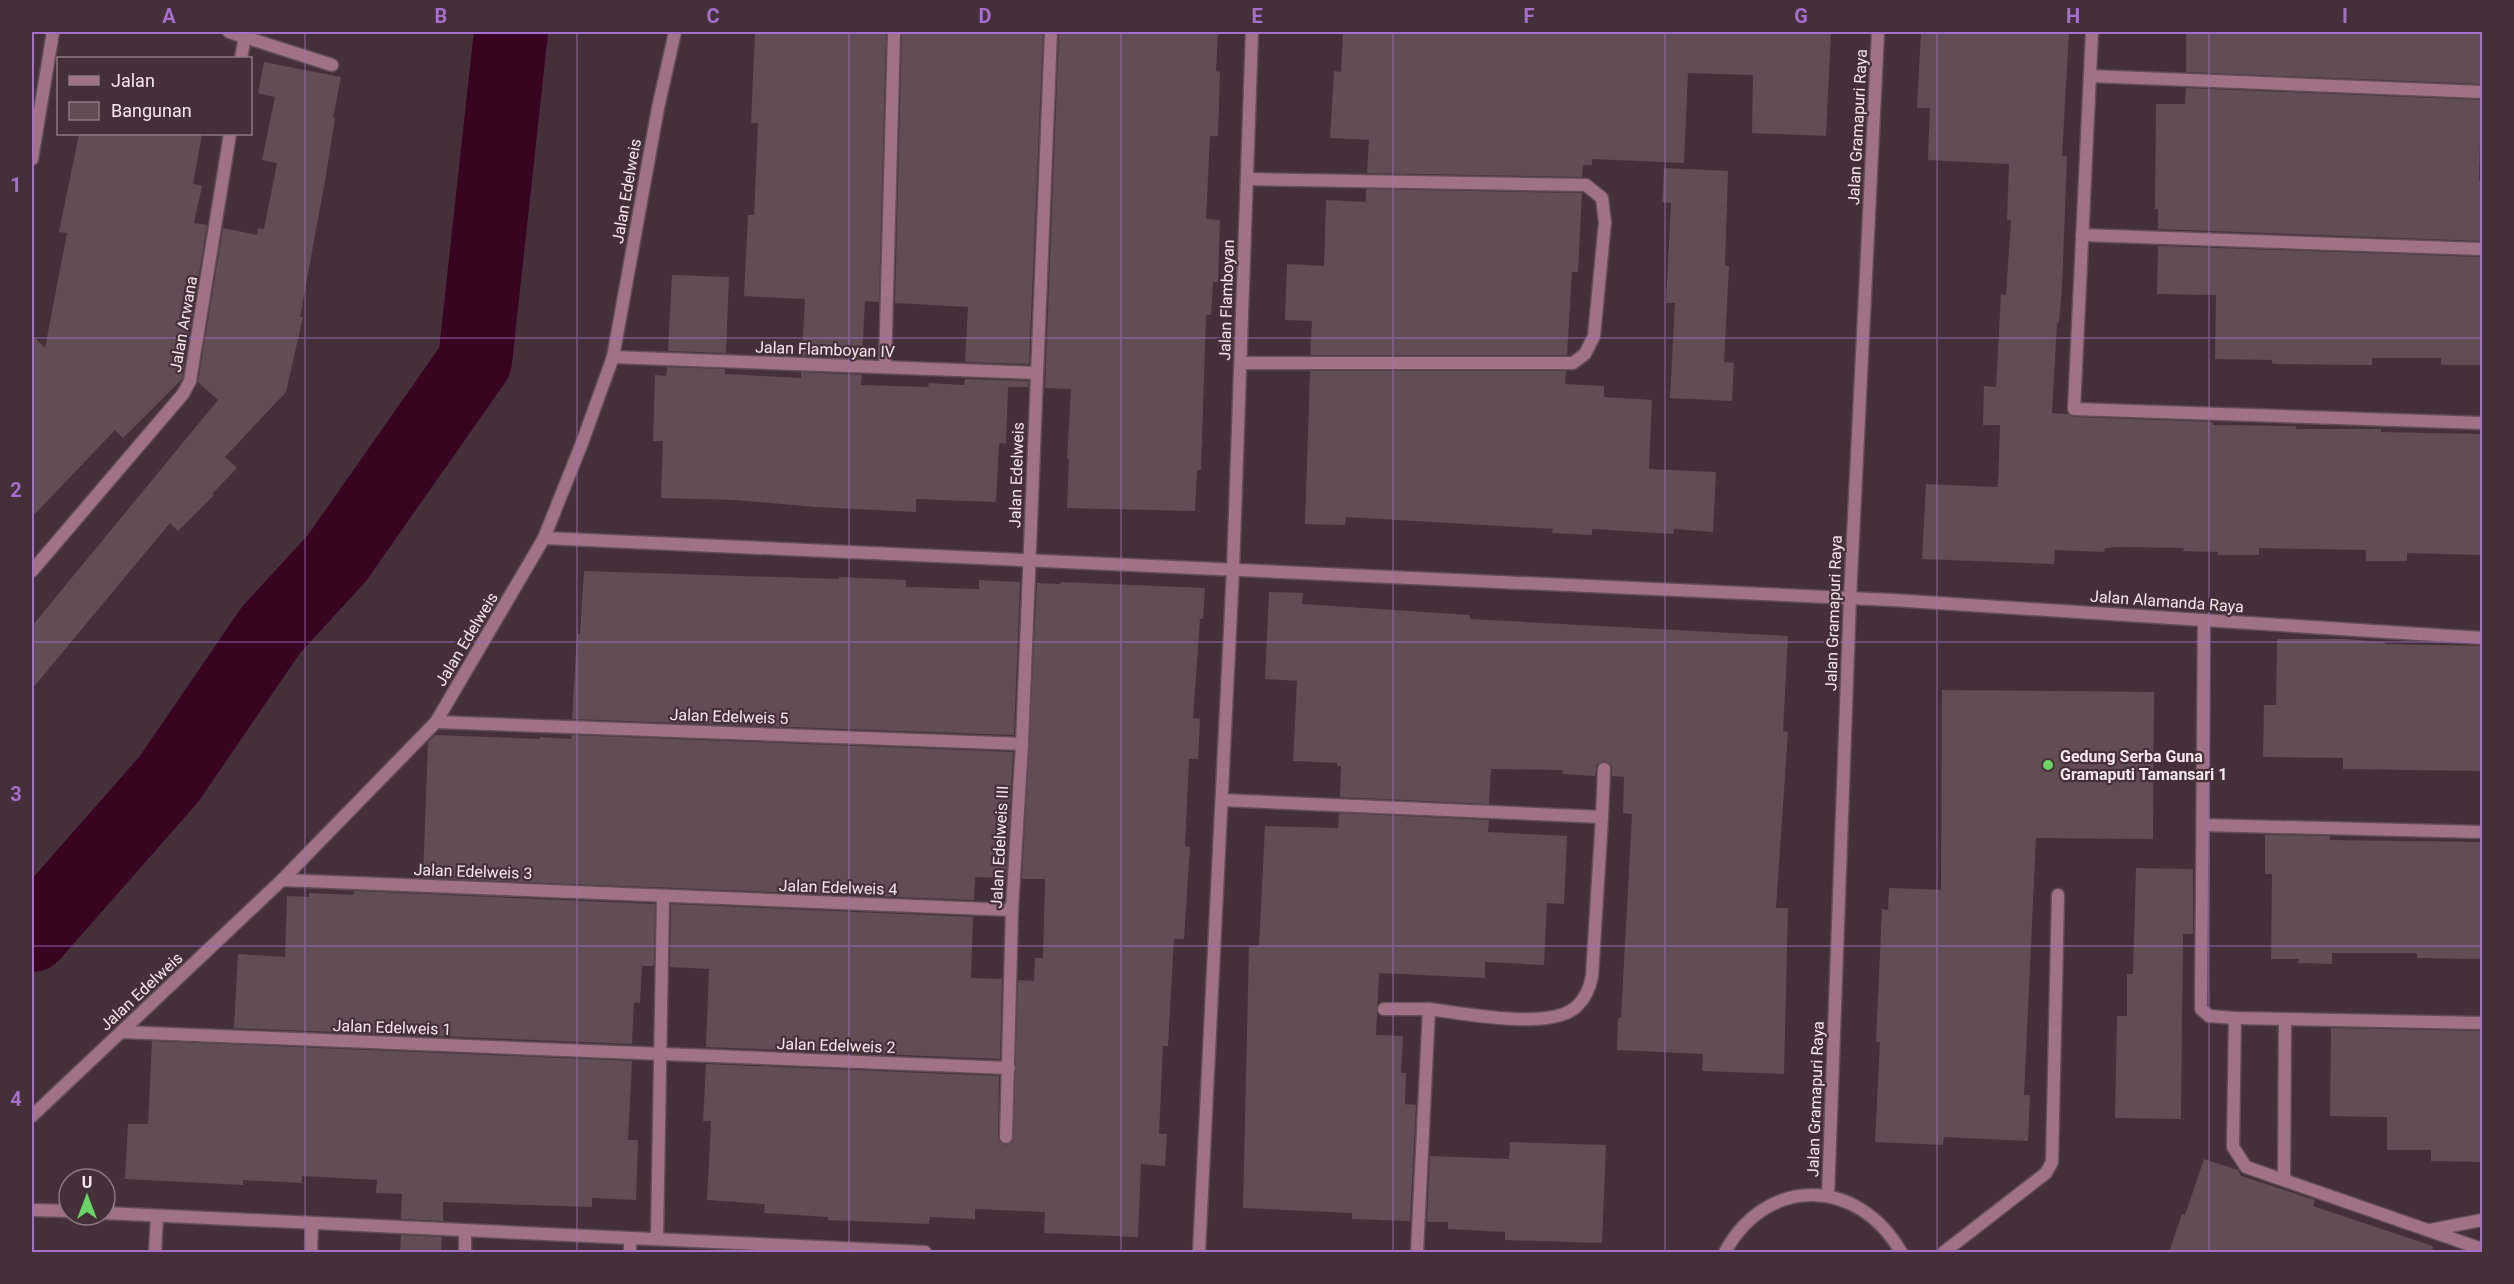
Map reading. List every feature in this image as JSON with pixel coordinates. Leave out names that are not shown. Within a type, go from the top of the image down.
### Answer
[{"type":"street","points":[[32,159],[53,32]]},
{"type":"street","points":[[229,32],[332,65]]},
{"type":"street","name":"Jalan Edelweis","points":[[32,1116],[282,880],[436,722],[544,538],[613,357],[658,108],[675,32]]},
{"type":"street","points":[[885,367],[894,32]]},
{"type":"street","name":"Jalan Edelweis","points":[[1029,560],[1051,32]]},
{"type":"street","name":"Jalan Flamboyan","points":[[1198,1252],[1233,570],[1252,32]]},
{"type":"street","name":"Jalan Gramapuri Raya","points":[[1828,1196],[1850,598],[1878,32]]},
{"type":"street","points":[[2092,32],[2074,409],[2482,423]]},
{"type":"street","points":[[241,57],[245,37]]},
{"type":"street","points":[[2090,76],[2482,92]]},
{"type":"street","name":"Jalan Arwana","points":[[32,571],[183,394],[190,381],[230,135]]},
{"type":"street","points":[[1240,363],[1573,363],[1585,354],[1594,336],[1605,222],[1602,198],[1586,185],[1247,179]]},
{"type":"street","points":[[2082,235],[2482,249]]},
{"type":"street","name":"Jalan Flamboyan IV","points":[[613,357],[1037,373]]},
{"type":"street","name":"Jalan Alamanda Raya","points":[[544,538],[1850,598],[2482,638]]},
{"type":"street","name":"Jalan Edelweis III","points":[[1006,1137],[1012,910],[1022,744],[1029,560]]},
{"type":"street","points":[[2204,620],[2201,1010],[2209,1016],[2235,1018],[2482,1023]]},
{"type":"street","name":"Jalan Edelweis 5","points":[[436,722],[1022,744]]},
{"type":"street","points":[[1384,1010],[1429,1010],[1515,1020],[1557,1018],[1577,1007],[1589,990],[1592,976],[1604,769]]},
{"type":"street","points":[[1222,800],[1602,817]]},
{"type":"street","points":[[2203,825],[2482,832]]},
{"type":"street","name":"Jalan Edelweis 3","points":[[282,880],[663,896]]},
{"type":"street","points":[[1944,1252],[2046,1173],[2052,1162],[2058,895]]},
{"type":"street","points":[[657,1239],[663,896]]},
{"type":"street","name":"Jalan Edelweis 4","points":[[663,896],[1012,910]]},
{"type":"street","points":[[1417,1252],[1429,1010]]},
{"type":"street","points":[[2235,1018],[2233,1147],[2246,1167],[2482,1249]]},
{"type":"street","points":[[2284,1180],[2285,1019]]},
{"type":"street","name":"Jalan Edelweis 1","points":[[122,1032],[661,1055]]},
{"type":"street","name":"Jalan Edelweis 2","points":[[661,1055],[1009,1068]]},
{"type":"street","points":[[1725,1252],[1738,1230],[1757,1214],[1778,1202],[1803,1195],[1828,1196],[1852,1203],[1874,1216],[1891,1234],[1901,1252]]},
{"type":"street","points":[[32,1210],[57,1211]]},
{"type":"street","points":[[117,1214],[657,1239],[805,1250],[925,1252]]},
{"type":"street","points":[[155,1252],[157,1216]]},
{"type":"street","points":[[2428,1230],[2482,1221]]},
{"type":"street","points":[[310,1252],[312,1223]]},
{"type":"street","points":[[465,1230],[465,1252]]},
{"type":"street","points":[[630,1239],[630,1252]]},
{"type":"building","points":[[755,32],[886,32],[879,302],[865,301],[862,358],[802,356],[805,299],[744,296],[748,215],[754,215],[758,123],[751,123]]},
{"type":"building","points":[[902,32],[1043,32],[1029,364],[965,362],[968,307],[895,303]]},
{"type":"building","points":[[1059,32],[1218,32],[1216,71],[1220,72],[1218,136],[1210,136],[1206,219],[1220,220],[1218,282],[1213,282],[1211,315],[1206,315],[1201,470],[1197,470],[1195,511],[1067,508],[1071,389],[1045,388]]},
{"type":"building","points":[[1343,32],[1831,32],[1826,136],[1752,133],[1753,75],[1688,73],[1684,163],[1592,159],[1592,165],[1583,165],[1582,177],[1367,173],[1369,140],[1330,138],[1334,71],[1341,72]]},
{"type":"building","points":[[1921,32],[2069,32],[2062,156],[2067,156],[2062,287],[2059,323],[2057,323],[2052,413],[2068,414],[2074,417],[2213,422],[2213,425],[2482,434],[2482,555],[2407,553],[2407,561],[2366,561],[2366,550],[2259,548],[2259,555],[2218,555],[2218,552],[2183,551],[2184,548],[2121,547],[2105,548],[2104,552],[2055,550],[2054,564],[1922,559],[1926,484],[1998,487],[2000,425],[1983,425],[1984,386],[1996,387],[2001,294],[2006,295],[2011,220],[2007,220],[2009,164],[1928,160],[1930,108],[1917,108]]},
{"type":"building","points":[[2186,32],[2482,32],[2482,84],[2186,72]]},
{"type":"building","points":[[264,62],[341,77],[300,317],[303,317],[286,392],[225,457],[237,468],[212,494],[214,495],[178,531],[170,523],[32,689],[32,626],[218,400],[198,382],[223,228],[257,235],[258,228],[264,229],[277,163],[262,160],[275,97],[258,93]]},
{"type":"building","points":[[2186,88],[2481,100],[2479,181],[2482,181],[2482,241],[2158,229],[2158,209],[2155,209],[2156,104],[2185,104]]},
{"type":"building","points":[[79,135],[202,135],[193,184],[202,186],[194,223],[207,225],[182,379],[123,438],[115,430],[32,517],[32,335],[45,348],[67,233],[59,232]]},
{"type":"building","points":[[1664,168],[1728,171],[1725,266],[1729,266],[1724,362],[1734,363],[1732,401],[1670,398],[1675,303],[1666,303],[1671,203],[1662,202]]},
{"type":"building","points":[[1366,189],[1582,193],[1578,272],[1572,272],[1567,355],[1310,355],[1312,321],[1285,320],[1287,264],[1324,266],[1326,200],[1366,202]]},
{"type":"building","points":[[2158,246],[2482,257],[2482,365],[2441,365],[2441,358],[2372,358],[2372,365],[2275,364],[2272,360],[2215,359],[2216,295],[2157,294]]},
{"type":"building","points":[[672,275],[729,277],[726,353],[668,351]]},
{"type":"building","points":[[667,367],[725,369],[725,374],[801,378],[801,372],[862,375],[861,385],[928,387],[929,383],[964,385],[965,379],[1029,381],[1028,387],[1008,387],[1006,444],[999,443],[996,502],[916,499],[916,512],[735,500],[661,498],[663,441],[653,441],[655,375],[666,376]]},
{"type":"building","points":[[1310,371],[1566,371],[1565,384],[1604,386],[1604,397],[1652,400],[1649,469],[1716,472],[1713,532],[1674,529],[1673,534],[1592,529],[1592,535],[1552,533],[1553,529],[1346,517],[1345,525],[1305,524]]},
{"type":"building","points":[[584,571],[906,580],[906,587],[979,589],[979,580],[1020,582],[1014,735],[572,719],[577,634],[580,634]]},
{"type":"building","points":[[1061,582],[1205,588],[1203,619],[1200,619],[1193,718],[1200,719],[1198,759],[1189,759],[1185,846],[1190,847],[1184,939],[1174,939],[1168,1046],[1163,1046],[1159,1134],[1167,1134],[1165,1166],[1141,1164],[1138,1237],[1044,1233],[1045,1212],[975,1209],[975,1219],[930,1217],[929,1224],[828,1220],[828,1217],[764,1213],[765,1204],[707,1200],[711,1121],[703,1121],[706,1064],[999,1076],[998,1137],[999,1141],[1005,1145],[1013,1141],[1018,980],[1034,981],[1035,958],[1043,958],[1045,879],[1022,879],[1037,583],[1060,584]]},
{"type":"building","points":[[1269,592],[1303,593],[1302,604],[1470,615],[1470,619],[1788,636],[1783,731],[1788,732],[1776,908],[1788,908],[1784,1074],[1702,1071],[1703,1054],[1617,1050],[1618,1018],[1621,1018],[1632,814],[1623,813],[1624,777],[1612,776],[1612,766],[1605,761],[1597,764],[1595,776],[1562,774],[1563,770],[1491,769],[1489,804],[1340,797],[1341,766],[1337,766],[1337,763],[1293,761],[1297,681],[1265,679]]},
{"type":"building","points":[[2277,639],[2346,639],[2385,642],[2385,644],[2482,646],[2482,771],[2343,769],[2343,758],[2263,757],[2264,705],[2276,705]]},
{"type":"building","points":[[1942,690],[2154,692],[2153,839],[2036,838],[2024,1095],[2030,1095],[2028,1141],[1944,1137],[1943,1145],[1875,1142],[1880,1042],[1876,1042],[1882,909],[1888,910],[1889,888],[1941,890]]},
{"type":"building","points":[[435,735],[571,739],[572,735],[1013,752],[1006,878],[975,877],[974,900],[423,878],[428,742]]},
{"type":"building","points":[[1339,813],[1489,820],[1488,832],[1567,836],[1564,904],[1547,903],[1544,965],[1485,962],[1485,978],[1379,973],[1376,1035],[1403,1036],[1401,1073],[1406,1073],[1405,1104],[1416,1105],[1410,1221],[1352,1219],[1352,1213],[1243,1208],[1249,946],[1259,946],[1265,826],[1338,828]]},
{"type":"building","points":[[2265,835],[2330,836],[2330,840],[2482,842],[2482,959],[2417,958],[2417,953],[2332,953],[2332,964],[2298,963],[2299,959],[2271,959],[2272,874],[2265,874]]},
{"type":"building","points":[[2136,868],[2193,869],[2193,934],[2183,934],[2181,1119],[2115,1118],[2117,1016],[2127,1016],[2127,974],[2133,974]]},
{"type":"building","points":[[354,891],[655,904],[654,966],[642,966],[640,1003],[634,1002],[632,1044],[234,1028],[238,954],[285,957],[287,896],[309,897],[309,893],[353,895]]},
{"type":"building","points":[[671,904],[973,917],[971,978],[1002,979],[1000,1059],[706,1047],[709,969],[670,967]]},
{"type":"building","points":[[2331,1028],[2482,1031],[2482,1162],[2431,1161],[2431,1150],[2387,1150],[2387,1117],[2330,1116]]},
{"type":"building","points":[[152,1041],[632,1061],[628,1140],[638,1140],[636,1200],[592,1198],[592,1207],[443,1202],[443,1221],[401,1219],[402,1194],[376,1193],[377,1180],[302,1176],[302,1183],[243,1180],[243,1185],[125,1179],[128,1124],[148,1124]]},
{"type":"building","points":[[1510,1142],[1606,1145],[1602,1243],[1505,1240],[1505,1232],[1448,1229],[1448,1222],[1427,1222],[1430,1156],[1509,1159]]},
{"type":"building","points":[[2204,1159],[2238,1170],[2241,1176],[2315,1200],[2313,1206],[2433,1246],[2432,1252],[2169,1252],[2182,1214],[2185,1215]]},
{"type":"building","points":[[401,1235],[442,1237],[441,1252],[400,1252]]},
{"type":"waterway","points":[[32,935],[169,779],[271,630],[337,558],[475,361],[511,32]]},
{"type":"place","name":"Gedung Serba Guna Gramaputi Tamansari 1","points":[[2048,765]]}]
